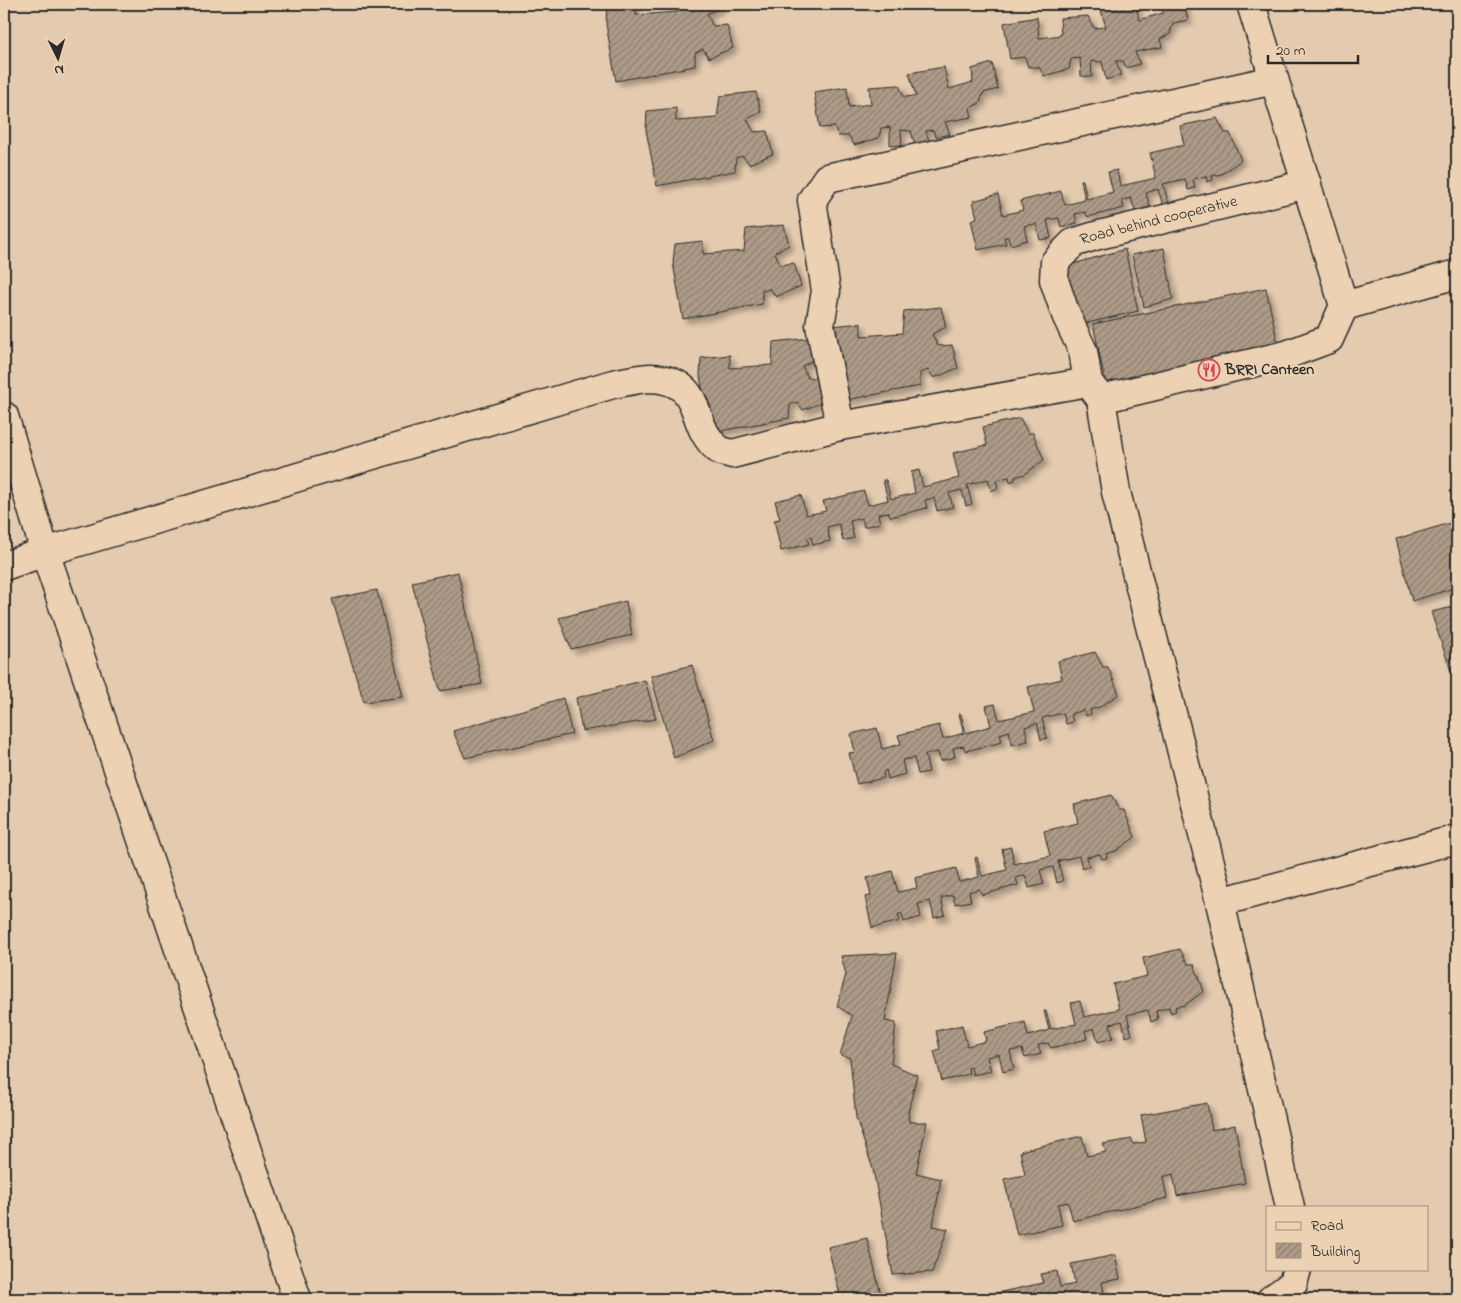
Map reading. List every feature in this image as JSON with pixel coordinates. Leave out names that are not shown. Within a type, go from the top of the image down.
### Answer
[{"type":"street","points":[[4,566],[45,552],[613,384],[650,378],[674,383],[688,393],[707,437],[719,450],[732,454],[840,426],[1095,391],[1286,355],[1329,339],[1344,306],[1251,4]]},
{"type":"street","points":[[840,426],[820,325],[826,291],[812,200],[828,178],[1274,80]]},
{"type":"street","name":"Road behind cooperative","points":[[1290,1206],[1220,902],[1116,492],[1095,391],[1083,351],[1066,315],[1054,280],[1055,262],[1073,244],[1095,236],[1307,184]]},
{"type":"street","points":[[1344,306],[1457,274]]},
{"type":"street","points":[[4,416],[45,552],[296,1299]]},
{"type":"street","points":[[1220,902],[1457,839]]},
{"type":"street","points":[[1272,1299],[1293,1284],[1297,1270]]},
{"type":"building","points":[[636,4],[636,15],[677,12],[678,4],[721,4],[721,7],[707,14],[713,26],[727,25],[733,48],[709,58],[703,49],[695,53],[695,66],[616,81],[606,24],[607,5]]},
{"type":"building","points":[[1099,4],[1136,4],[1139,20],[1163,13],[1162,4],[1184,4],[1188,20],[1173,23],[1170,34],[1160,39],[1162,47],[1135,52],[1140,64],[1126,68],[1123,61],[1116,61],[1121,75],[1106,80],[1102,62],[1091,61],[1092,77],[1081,76],[1080,58],[1071,59],[1069,69],[1044,76],[1039,67],[1028,67],[1025,57],[1010,59],[1004,23],[1037,17],[1039,38],[1061,35],[1060,18],[1088,16],[1094,28],[1106,27]]},
{"type":"building","points":[[992,63],[998,89],[983,93],[980,103],[970,108],[972,117],[945,122],[950,134],[936,137],[933,130],[926,131],[930,144],[916,149],[911,131],[901,130],[902,146],[890,145],[890,127],[881,128],[879,138],[854,145],[849,136],[838,136],[835,127],[820,128],[814,92],[847,87],[849,107],[871,104],[869,87],[899,85],[904,97],[916,96],[909,73],[944,67],[949,89],[973,82],[972,69]]},
{"type":"building","points":[[756,92],[761,112],[747,119],[754,132],[767,131],[773,154],[749,164],[743,156],[736,158],[735,171],[657,186],[646,130],[647,111],[676,108],[676,121],[717,118],[720,96]]},
{"type":"building","points":[[1217,118],[1225,133],[1230,133],[1241,160],[1222,174],[1212,176],[1213,180],[1207,182],[1206,176],[1193,179],[1195,188],[1188,190],[1185,179],[1163,184],[1169,204],[1163,206],[1158,189],[1146,193],[1150,207],[1135,211],[1131,198],[1122,200],[1124,208],[1088,217],[1085,212],[1075,214],[1077,223],[1061,227],[1059,218],[1047,220],[1051,238],[1040,240],[1036,224],[1024,226],[1027,240],[1010,245],[1008,237],[1004,237],[1006,244],[978,250],[971,220],[977,218],[973,201],[998,194],[1003,215],[1023,210],[1020,201],[1061,191],[1065,205],[1085,200],[1081,180],[1083,180],[1087,199],[1113,192],[1108,172],[1117,170],[1120,186],[1156,178],[1150,153],[1184,145],[1180,126]]},
{"type":"building","points":[[784,225],[789,245],[775,252],[780,265],[794,263],[801,286],[776,297],[770,289],[762,291],[762,304],[683,319],[673,263],[675,244],[703,241],[703,254],[744,251],[746,229]]},
{"type":"building","points":[[1164,248],[1173,299],[1144,307],[1132,255]]},
{"type":"building","points":[[1125,249],[1138,311],[1079,325],[1063,267]]},
{"type":"building","points":[[1266,288],[1280,354],[1107,390],[1093,324]]},
{"type":"building","points":[[941,307],[946,327],[932,334],[938,346],[952,345],[958,368],[934,378],[928,370],[920,373],[920,386],[841,401],[832,326],[861,323],[861,336],[902,333],[904,311]]},
{"type":"building","points":[[811,338],[816,359],[802,366],[808,378],[821,377],[828,400],[803,410],[797,402],[790,405],[789,418],[710,433],[700,376],[701,358],[730,355],[730,368],[772,365],[773,342]]},
{"type":"building","points":[[1020,418],[1028,433],[1033,433],[1044,460],[1025,474],[1015,477],[1015,480],[1010,482],[1009,477],[996,480],[998,488],[991,491],[988,479],[967,485],[972,504],[966,506],[962,490],[949,493],[953,507],[937,511],[934,498],[925,500],[927,508],[891,517],[888,512],[878,514],[880,523],[864,527],[862,518],[850,521],[854,538],[843,541],[839,524],[827,527],[830,541],[813,545],[811,537],[807,538],[809,544],[781,551],[774,520],[780,519],[775,501],[801,495],[806,515],[826,511],[823,501],[864,491],[868,505],[888,500],[883,480],[886,480],[891,499],[915,493],[911,472],[919,470],[923,487],[959,478],[953,453],[987,445],[983,427]]},
{"type":"building","points":[[1457,521],[1457,587],[1412,601],[1396,539]]},
{"type":"building","points":[[458,572],[482,684],[440,691],[412,582]]},
{"type":"building","points":[[377,590],[403,697],[364,702],[332,599]]},
{"type":"building","points":[[626,601],[632,635],[571,649],[559,618]]},
{"type":"building","points":[[1457,606],[1457,689],[1431,612]]},
{"type":"building","points":[[1095,652],[1103,667],[1108,667],[1119,694],[1100,707],[1090,710],[1091,714],[1086,716],[1084,710],[1071,714],[1073,722],[1066,724],[1063,713],[1042,718],[1047,738],[1041,740],[1037,723],[1025,727],[1028,741],[1012,745],[1009,731],[1000,734],[1002,742],[966,751],[963,746],[953,748],[955,757],[940,761],[938,752],[925,754],[929,772],[918,774],[914,758],[902,760],[905,774],[888,779],[886,770],[883,772],[884,778],[857,784],[849,753],[855,752],[851,734],[877,728],[882,749],[901,744],[898,735],[939,725],[943,739],[964,733],[959,714],[961,714],[966,733],[991,726],[986,706],[995,704],[999,720],[1034,712],[1028,687],[1062,679],[1058,661]]},
{"type":"building","points":[[692,665],[714,740],[674,758],[651,676]]},
{"type":"building","points":[[645,680],[656,719],[582,731],[576,698]]},
{"type":"building","points":[[563,698],[572,734],[465,758],[453,731]]},
{"type":"building","points":[[1111,795],[1119,810],[1124,810],[1135,837],[1116,851],[1106,854],[1107,858],[1102,859],[1100,854],[1087,857],[1089,866],[1082,868],[1079,856],[1058,861],[1063,881],[1057,883],[1053,867],[1040,870],[1044,884],[1029,888],[1025,875],[1016,878],[1018,885],[982,895],[979,889],[969,892],[971,901],[955,904],[953,895],[941,898],[945,915],[934,918],[930,901],[918,904],[921,917],[904,922],[902,914],[898,914],[900,921],[872,928],[865,897],[871,896],[867,878],[892,871],[898,892],[917,888],[915,878],[956,868],[959,882],[979,877],[975,858],[977,857],[982,876],[1007,870],[1002,849],[1011,847],[1014,864],[1050,856],[1044,831],[1078,823],[1074,804]]},
{"type":"building","points":[[1180,949],[1188,964],[1194,964],[1204,991],[1185,1005],[1175,1007],[1176,1011],[1171,1013],[1169,1007],[1156,1011],[1158,1019],[1151,1022],[1148,1010],[1127,1015],[1132,1035],[1126,1037],[1122,1021],[1110,1024],[1113,1038],[1098,1042],[1094,1028],[1085,1031],[1087,1039],[1051,1048],[1048,1043],[1038,1045],[1041,1054],[1025,1058],[1022,1049],[1010,1051],[1014,1069],[1003,1072],[999,1054],[987,1057],[991,1071],[973,1075],[971,1067],[968,1068],[969,1074],[942,1081],[934,1051],[940,1049],[936,1031],[962,1025],[967,1046],[986,1041],[984,1032],[1025,1022],[1028,1036],[1049,1030],[1044,1011],[1046,1011],[1051,1029],[1076,1024],[1071,1003],[1080,1001],[1084,1017],[1119,1009],[1113,984],[1147,976],[1143,958]]},
{"type":"building","points":[[897,953],[885,1021],[896,1023],[891,1064],[917,1075],[908,1113],[909,1122],[927,1122],[916,1173],[941,1179],[933,1226],[948,1229],[932,1272],[893,1275],[873,1169],[856,1118],[850,1058],[840,1055],[852,1016],[837,1006],[846,974],[841,956]]},
{"type":"building","points":[[1207,1103],[1212,1130],[1235,1125],[1245,1183],[1177,1196],[1173,1174],[1163,1177],[1167,1198],[1073,1221],[1068,1202],[1058,1204],[1062,1225],[1017,1235],[1004,1179],[1025,1175],[1020,1151],[1082,1136],[1087,1156],[1106,1152],[1103,1144],[1132,1139],[1133,1144],[1146,1142],[1141,1115]]},
{"type":"building","points":[[867,1238],[882,1299],[841,1299],[828,1247]]},
{"type":"building","points":[[1115,1255],[1120,1279],[1102,1282],[1105,1299],[978,1299],[978,1297],[1043,1283],[1041,1274],[1057,1271],[1060,1287],[1075,1284],[1071,1264]]},
{"type":"place","name":"BRRI Canteen","points":[[1209,370]]}]
